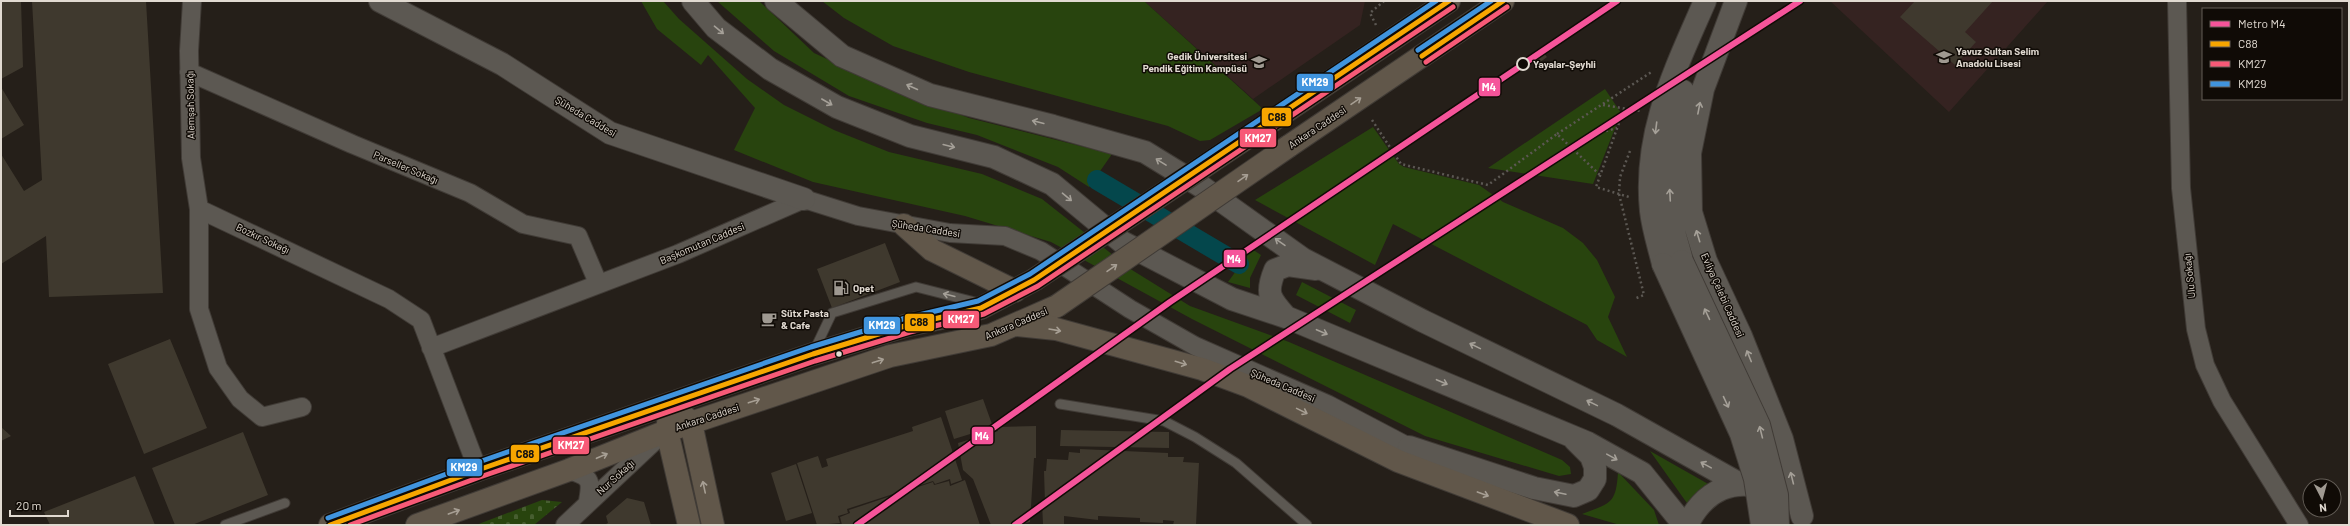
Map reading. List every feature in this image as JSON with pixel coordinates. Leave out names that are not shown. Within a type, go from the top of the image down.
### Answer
[{"type":"main road","points":[[330,525],[478,470],[671,402],[813,354],[908,325],[960,314],[987,305],[1015,292],[1449,1]]},
{"type":"main road","name":"Ankara Caddesi","points":[[417,525],[569,470],[667,430],[890,356],[975,340],[1017,325],[1057,306],[1503,1]]},
{"type":"main road","points":[[904,225],[932,250],[1015,292]]},
{"type":"main road","points":[[1017,325],[1056,329],[1202,369],[1248,386],[1398,461],[1568,525]]},
{"type":"main road","points":[[671,402],[691,423],[712,525]]},
{"type":"main road","points":[[671,402],[667,430],[689,525]]},
{"type":"street","name":"Alemşah Sokağı","points":[[192,1],[189,72],[191,158],[199,209]]},
{"type":"street","name":"Şüheda Caddesi","points":[[380,1],[502,64],[610,132],[804,199],[858,216],[950,234],[1005,236],[1034,248],[1130,309],[1194,346],[1329,405],[1409,447],[1456,484]]},
{"type":"street","points":[[693,1],[716,28],[770,69],[837,107],[910,136],[994,157],[1052,184],[1122,242],[1232,299],[1286,317],[1570,435],[1642,474],[1685,525],[1694,511],[1707,498],[1722,488],[1740,484],[1758,485],[1776,491],[1791,502],[1804,521]]},
{"type":"street","points":[[776,1],[842,56],[930,95],[1054,126],[1145,152],[1202,187],[1304,259],[1422,321],[1617,415],[1740,484]]},
{"type":"street","points":[[1705,1],[1667,89],[1657,120],[1650,172],[1651,203],[1673,263],[1741,434],[1755,479],[1762,525]]},
{"type":"street","points":[[1716,1],[1702,32],[1674,117],[1670,164],[1673,263],[1759,425],[1777,495],[1778,525]]},
{"type":"street","name":"Evliya Çelebi Caddesi","points":[[1736,1],[1703,88],[1690,153],[1691,212],[1706,261],[1741,336],[1782,440],[1804,521]]},
{"type":"street","name":"Ulu Sokağı","points":[[2177,1],[2181,188],[2196,329],[2205,364],[2222,401],[2299,525]]},
{"type":"street","name":"Parseller Sokağı","points":[[189,72],[352,144],[470,193],[523,224],[578,236],[598,283]]},
{"type":"street","name":"Başkomutan Caddesi","points":[[431,348],[598,283],[678,254],[804,199]]},
{"type":"street","points":[[199,209],[199,309],[218,368],[240,399],[262,417],[302,407]]},
{"type":"street","name":"Bozkır Sokağı","points":[[199,209],[389,298],[421,320],[478,470]]},
{"type":"street","points":[[1286,317],[1271,300],[1269,284],[1275,270],[1288,265],[1325,270]]},
{"type":"street","name":"Nur Sokağı","points":[[565,525],[588,501],[667,430]]},
{"type":"street","points":[[1409,447],[1534,488],[1574,496],[1588,490],[1595,479],[1595,467],[1590,456],[1570,435]]},
{"type":"street","points":[[569,470],[585,475],[589,480],[588,501]]},
{"type":"lane","points":[[813,354],[832,313],[916,287],[987,305]]},
{"type":"lane","points":[[1060,404],[1164,421],[1195,437],[1236,464],[1307,525]]},
{"type":"lane","points":[[226,525],[285,503]]},
{"type":"path","points":[[1384,1],[1370,13],[1384,45]]},
{"type":"path","points":[[1372,120],[1401,164],[1488,185],[1557,134],[1654,70]]},
{"type":"path","points":[[1602,105],[1646,112]]},
{"type":"path","points":[[1624,109],[1596,187],[1651,203]]},
{"type":"path","points":[[1606,130],[1617,128]]},
{"type":"path","points":[[1557,134],[1600,175]]},
{"type":"path","points":[[1620,177],[1619,194],[1644,295],[1634,299]]},
{"type":"shaded area","name":"Gedik Üniversitesi Pendik Eğitim Kampüsü","points":[[1144,1],[1365,1],[1360,25],[1253,99]]},
{"type":"shaded area","name":"Yavuz Sultan Selim Anadolu Lisesi","points":[[1830,1],[2048,1],[1949,112]]},
{"type":"green space","points":[[641,1],[663,1],[679,19],[747,79],[784,105],[834,130],[889,152],[982,174],[1042,199],[1132,270],[1190,306],[1289,342],[1562,460],[1570,467],[1571,474],[1559,476],[1425,436],[1192,319],[1051,242],[965,216],[813,182],[734,150],[755,108],[708,55],[701,65],[657,29]]},
{"type":"green space","points":[[717,1],[759,1],[814,53],[881,84],[969,118],[1112,154],[1089,187],[1058,167],[977,135],[927,123],[849,96],[774,51]]},
{"type":"green space","points":[[822,1],[1144,1],[1263,109],[1210,140],[1200,141],[1168,126],[969,72],[893,46],[844,18]]},
{"type":"green space","points":[[1605,89],[1621,113],[1593,184],[1488,168]]},
{"type":"green space","points":[[1373,127],[1399,164],[1404,167],[1479,185],[1503,202],[1563,228],[1583,243],[1597,260],[1615,297],[1608,317],[1627,357],[1597,340],[1587,325],[1393,224],[1375,265],[1255,200]]},
{"type":"green space","points":[[1252,249],[1261,255],[1250,278],[1250,288],[1228,282]]},
{"type":"green space","points":[[1302,282],[1356,310],[1350,323],[1296,295]]},
{"type":"green space","points":[[1650,451],[1710,485],[1689,506]]},
{"type":"green space","points":[[1618,472],[1654,510],[1659,525],[1620,525],[1582,514],[1605,505],[1610,501],[1615,491]]},
{"type":"green space","points":[[542,500],[562,502],[534,525],[476,525]]},
{"type":"building","points":[[1,1],[21,1],[23,67],[1,79]]},
{"type":"building","points":[[32,1],[146,1],[163,293],[49,297],[46,236],[1,264],[1,154],[24,191],[42,180]]},
{"type":"building","points":[[1915,1],[1993,1],[1965,32],[1976,42],[1955,65],[1900,17]]},
{"type":"building","points":[[1542,51],[1547,57],[1535,66],[1530,61]]},
{"type":"building","points":[[1,87],[24,125],[1,139]]},
{"type":"building","points":[[885,243],[900,282],[832,308],[817,269]]},
{"type":"building","points":[[170,339],[207,428],[144,454],[108,364]]},
{"type":"building","points":[[983,399],[993,427],[954,439],[945,411]]},
{"type":"building","points":[[941,417],[962,480],[951,484],[950,479],[935,484],[933,481],[847,509],[848,513],[838,516],[840,523],[817,525],[797,463],[818,456],[822,468],[828,466],[826,459],[913,431],[912,427]]},
{"type":"building","points":[[1036,426],[1036,458],[1034,458],[1030,522],[1019,525],[991,525],[973,479],[963,470],[958,443],[998,431],[997,427]]},
{"type":"building","points":[[1,427],[11,436],[1,441]]},
{"type":"building","points":[[1061,430],[1169,432],[1169,448],[1060,446]]},
{"type":"building","points":[[243,432],[268,495],[192,525],[175,525],[152,468]]},
{"type":"building","points":[[1080,449],[1168,453],[1168,457],[1184,457],[1183,462],[1199,463],[1196,525],[1173,525],[1174,521],[1163,520],[1163,523],[1140,522],[1140,518],[1098,516],[1098,520],[1064,516],[1064,525],[1043,524],[1042,503],[1045,503],[1044,471],[1046,471],[1047,459],[1068,460],[1069,452],[1080,453]]},
{"type":"building","points":[[796,464],[812,513],[786,521],[771,473]]},
{"type":"building","points":[[135,476],[155,525],[50,525],[44,512]]},
{"type":"building","points":[[965,480],[980,525],[842,525],[840,517],[850,513],[849,510],[933,482],[934,485],[949,481],[950,486]]},
{"type":"building","points":[[627,498],[644,502],[651,525],[604,525],[608,523],[606,516]]},
{"type":"waterway","points":[[1097,180],[1239,264]]},
{"type":"metro line","name":"M4","points":[[857,525],[1170,302],[1617,1]]},
{"type":"metro line","name":"M4","points":[[1015,525],[1230,369],[1800,1]]},
{"type":"transit line","name":"KM29","points":[[328,518],[476,463],[811,347],[906,318],[978,301],[1030,274],[1436,1]]},
{"type":"transit line","name":"C88","points":[[330,525],[478,470],[813,354],[908,325],[981,308],[1034,280],[1449,1]]},
{"type":"transit line","name":"KM29","points":[[1418,50],[1491,1]]},
{"type":"transit line","name":"C88","points":[[1422,56],[1503,1]]},
{"type":"transit line","name":"KM27","points":[[350,525],[480,477],[815,361],[910,332],[984,314],[1038,286],[1453,7]]},
{"type":"transit line","name":"KM27","points":[[1426,62],[1507,7]]},
{"type":"place","name":"Yavuz Sultan Selim Anadolu Lisesi","points":[[1944,57]]},
{"type":"place","name":"Gedik Üniversitesi Pendik Eğitim Kampüsü","points":[[1259,62]]},
{"type":"place","name":"Yayalar-Şeyhli","points":[[1523,64]]},
{"type":"place","name":"Opet","points":[[841,288]]},
{"type":"place","name":"Sütx Pasta & Cafe","points":[[769,319]]}]
